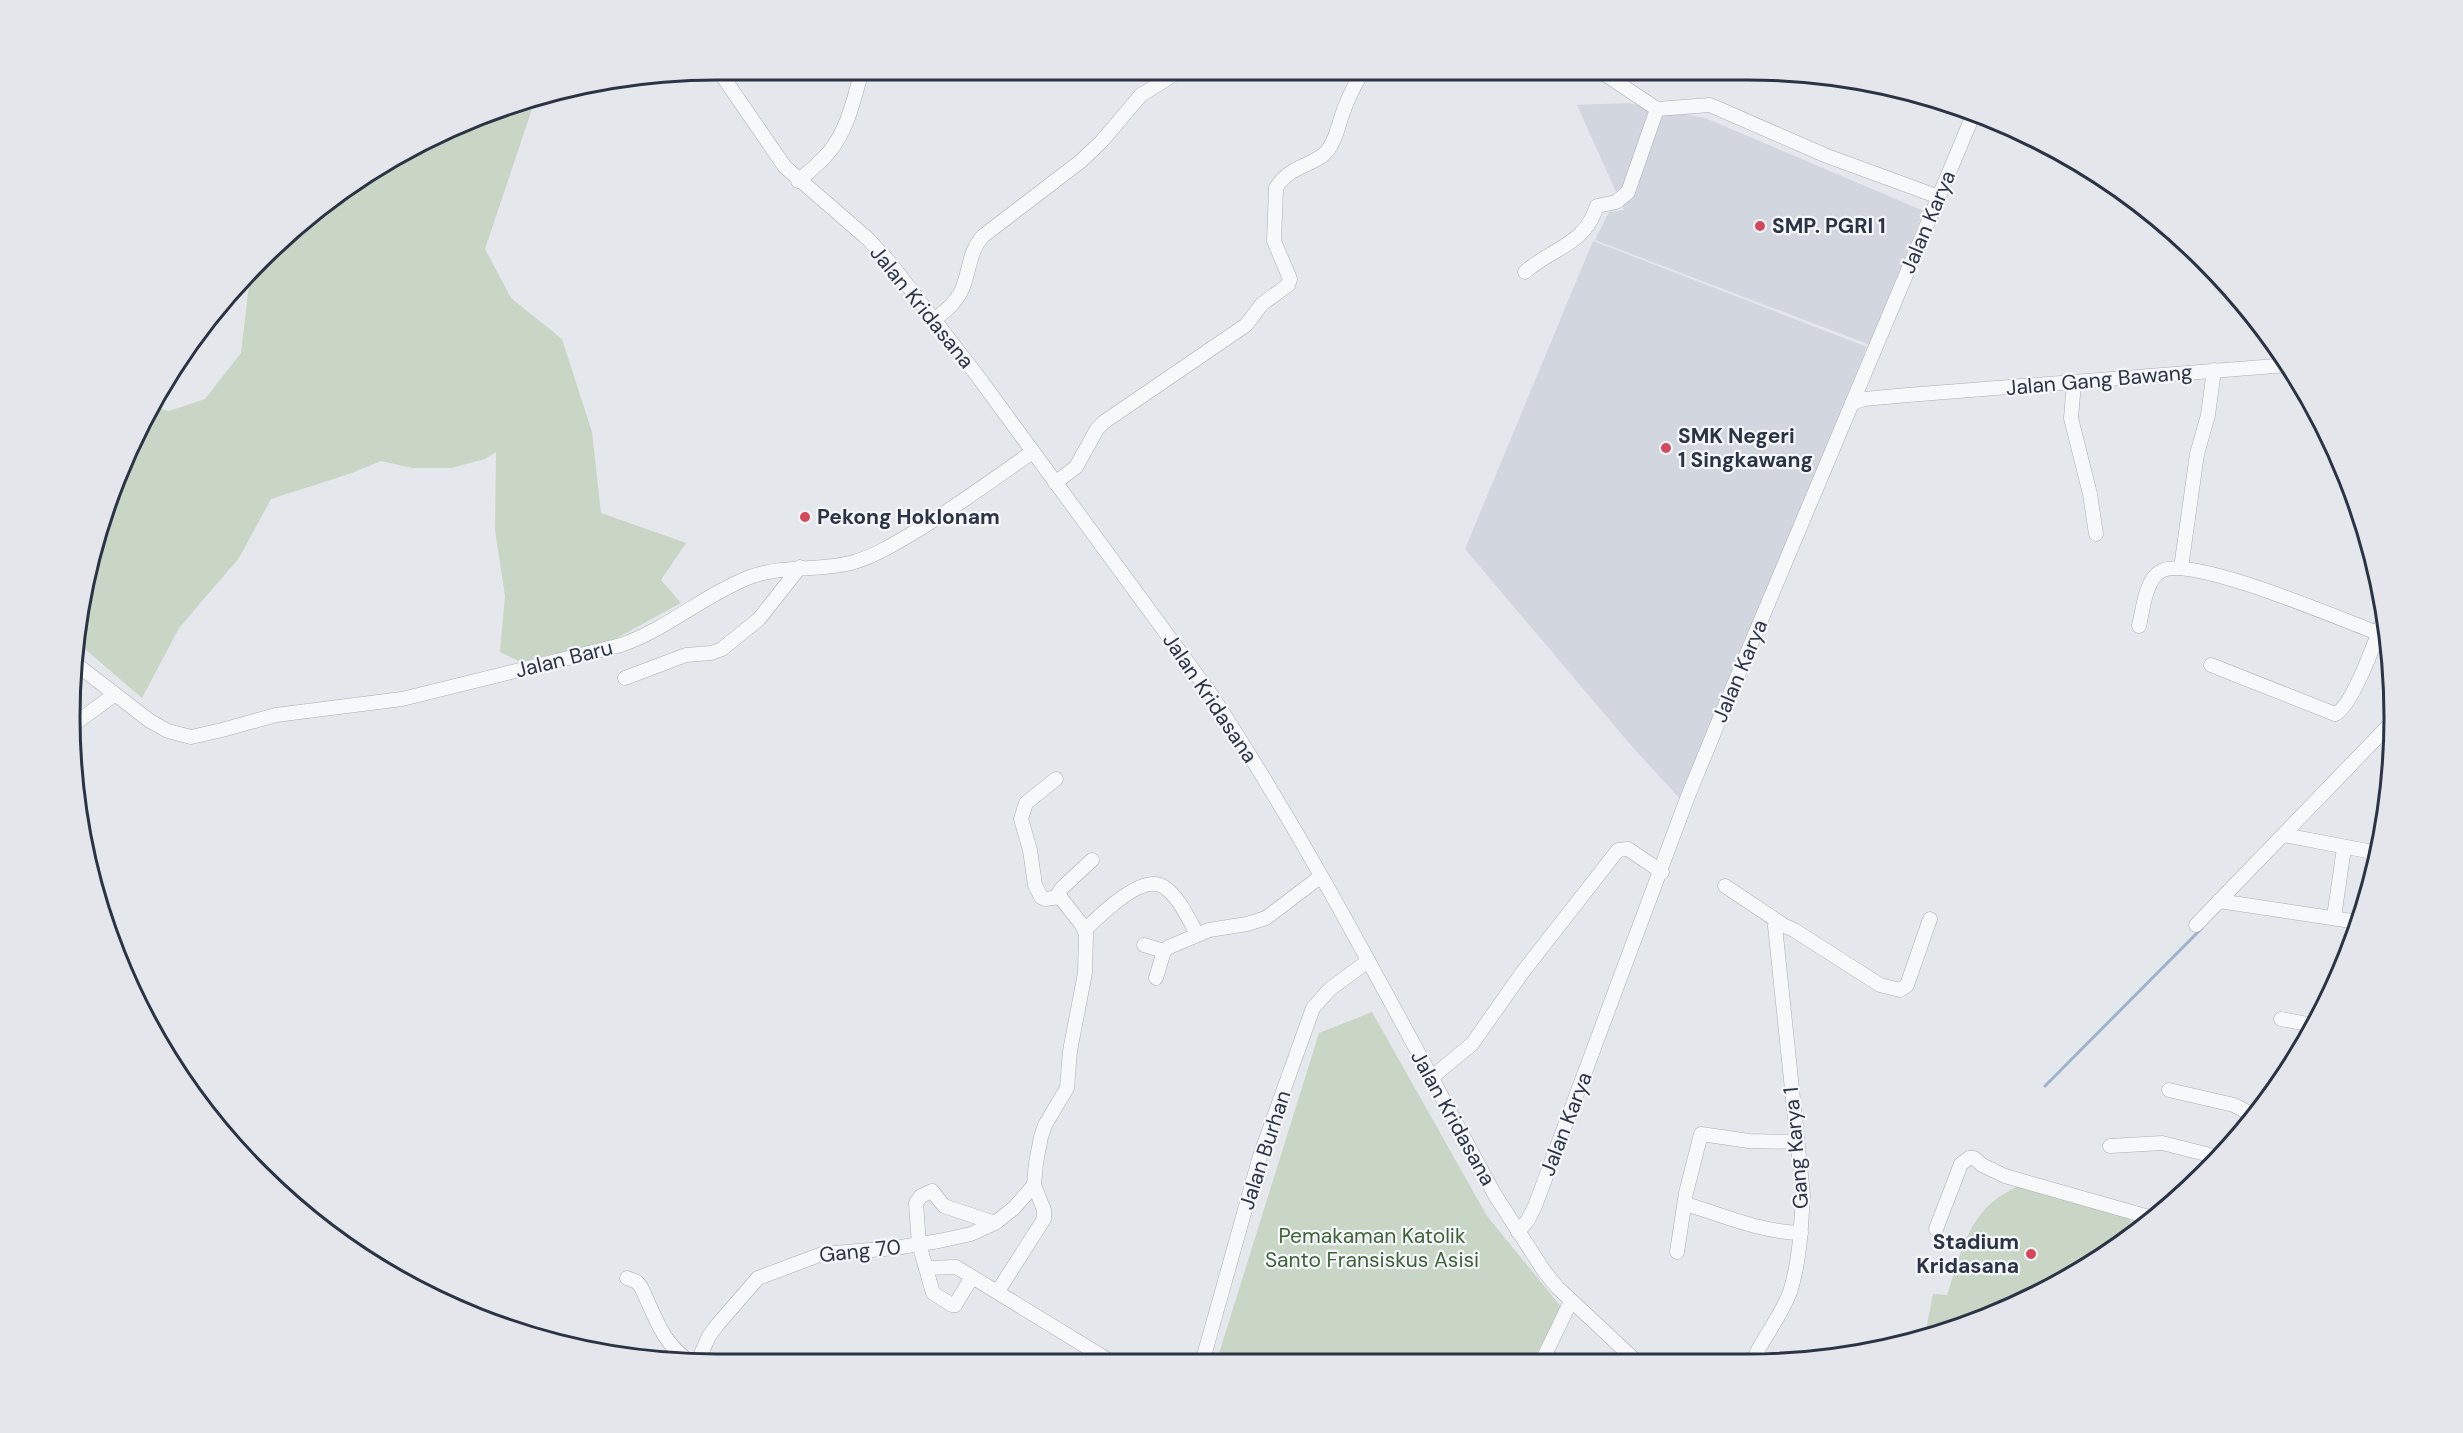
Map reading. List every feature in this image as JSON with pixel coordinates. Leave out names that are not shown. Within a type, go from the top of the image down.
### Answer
[{"type":"street","name":"Jalan Kridasana","points":[[725,80],[772,151],[798,181],[881,252],[934,320],[1210,693],[1247,751],[1320,877],[1495,1195],[1518,1232],[1544,1270],[1571,1301],[1628,1354]]},
{"type":"street","points":[[798,181],[823,159],[836,142],[859,80]]},
{"type":"street","points":[[934,320],[960,294],[973,250],[983,236],[1081,161],[1101,142],[1141,95],[1165,80]]},
{"type":"street","points":[[1055,483],[1076,467],[1097,429],[1104,422],[1246,326],[1255,313],[1284,290],[1289,283],[1274,241],[1276,188],[1280,180],[1292,170],[1328,151],[1338,131],[1349,96],[1358,80]]},
{"type":"street","points":[[1614,80],[1657,109],[1710,105],[1827,156],[1939,197]]},
{"type":"street","points":[[1525,272],[1539,259],[1572,243],[1592,221],[1597,206],[1616,202],[1628,192],[1657,109]]},
{"type":"street","name":"Jalan Karya","points":[[1518,1232],[1528,1220],[1535,1206],[1662,872],[1684,806],[1714,732],[1971,121]]},
{"type":"street","name":"Jalan Gang Bawang","points":[[1852,404],[1864,399],[1908,395],[2278,366]]},
{"type":"street","points":[[2181,568],[2197,454],[2208,415],[2214,370]]},
{"type":"street","points":[[2074,383],[2071,418],[2090,494],[2096,534]]},
{"type":"street","name":"Jalan Baru","points":[[82,669],[159,727],[191,736],[276,715],[389,701],[621,645],[651,633],[748,578],[778,570],[846,564],[878,553],[945,513],[1032,452]]},
{"type":"street","points":[[625,678],[686,655],[711,653],[722,649],[759,619],[800,567]]},
{"type":"street","points":[[2139,626],[2153,579],[2161,570],[2181,568],[2251,585],[2378,633],[2361,674],[2342,710],[2335,714],[2211,665]]},
{"type":"street","points":[[80,720],[114,695]]},
{"type":"street","points":[[2196,926],[2224,902],[2383,736]]},
{"type":"street","points":[[1056,780],[1026,803],[1021,819],[1038,892],[1045,899],[1057,896],[1062,888],[1092,860]]},
{"type":"street","points":[[2288,836],[2369,852]]},
{"type":"street","points":[[2334,917],[2344,848]]},
{"type":"street","points":[[1431,1078],[1472,1044],[1528,966],[1618,850],[1628,849],[1662,872]]},
{"type":"street","points":[[1144,945],[1164,951],[1197,934],[1266,918],[1320,877]]},
{"type":"street","points":[[1084,930],[1111,904],[1130,892],[1155,883],[1171,893],[1197,934]]},
{"type":"street","points":[[1725,886],[1880,985],[1900,990],[1907,985],[1930,919]]},
{"type":"street","points":[[998,1291],[1044,1219],[1044,1209],[1034,1185],[1036,1163],[1041,1137],[1052,1113],[1064,1096],[1069,1081],[1070,1051],[1085,973],[1087,946],[1084,930],[1057,896]]},
{"type":"street","points":[[2224,902],[2350,920]]},
{"type":"street","name":"Gang Karya 1","points":[[1757,1353],[1790,1292],[1801,1233],[1803,1195],[1774,928],[1777,924],[1782,924]]},
{"type":"street","points":[[1156,978],[1164,951]]},
{"type":"street","name":"Jalan Burhan","points":[[1205,1354],[1260,1156],[1314,1008],[1330,989],[1368,961]]},
{"type":"street","points":[[2281,1019],[2305,1023]]},
{"type":"street","points":[[2169,1090],[2234,1105],[2246,1111]]},
{"type":"street","points":[[1677,1252],[1701,1134],[1749,1141],[1797,1142]]},
{"type":"street","points":[[2110,1146],[2162,1143],[2209,1155]]},
{"type":"street","points":[[1936,1229],[1961,1164],[1969,1158],[1974,1158],[1987,1168],[2005,1176],[2144,1214]]},
{"type":"street","name":"Gang 70","points":[[702,1353],[717,1324],[758,1278],[822,1254],[919,1244],[971,1233],[995,1223],[1014,1208],[1034,1185]]},
{"type":"street","points":[[972,1277],[957,1302],[952,1305],[933,1293],[919,1244],[916,1203],[929,1191],[935,1194],[944,1206],[995,1223]]},
{"type":"street","points":[[1685,1204],[1749,1225],[1801,1233]]},
{"type":"street","points":[[926,1268],[956,1267],[1099,1354]]},
{"type":"street","points":[[627,1278],[637,1282],[641,1287],[666,1341],[677,1352]]},
{"type":"street","points":[[1545,1354],[1571,1301]]},
{"type":"shaded area","name":"SMP. PGRI 1","points":[[1629,103],[1705,118],[1924,211],[1870,345],[1595,240],[1609,212],[1624,210],[1577,105]]},
{"type":"shaded area","name":"SMK Negeri 1 Singkawang","points":[[1593,241],[1867,347],[1681,800],[1629,743],[1465,549]]},
{"type":"green space","points":[[533,107],[485,249],[511,298],[562,339],[592,432],[601,513],[686,543],[661,580],[681,603],[615,639],[520,662],[500,652],[505,596],[495,530],[496,452],[485,459],[451,468],[412,468],[381,461],[349,474],[271,499],[239,558],[179,628],[142,698],[84,648],[101,552],[128,473],[159,408],[169,411],[205,399],[241,353],[249,284],[296,238],[329,211],[398,165],[473,128]]},
{"type":"green space","name":"Pemakaman Katolik Santo Fransiskus Asisi","points":[[1372,1012],[1487,1216],[1562,1308],[1536,1354],[1219,1354],[1319,1033]]},
{"type":"green space","name":"Stadium Kridasana","points":[[2022,1184],[2125,1213],[2132,1223],[2065,1268],[2028,1288],[1990,1305],[1926,1327],[1933,1294],[1947,1295],[1969,1232],[1985,1209],[2005,1193]]},
{"type":"waterway","points":[[2045,1086],[2202,928]]},
{"type":"place","name":"SMP. PGRI 1","points":[[1760,226]]},
{"type":"place","name":"SMK Negeri 1 Singkawang","points":[[1666,448]]},
{"type":"place","name":"Pekong Hoklonam","points":[[805,517]]},
{"type":"place","name":"Stadium Kridasana","points":[[2031,1254]]}]
